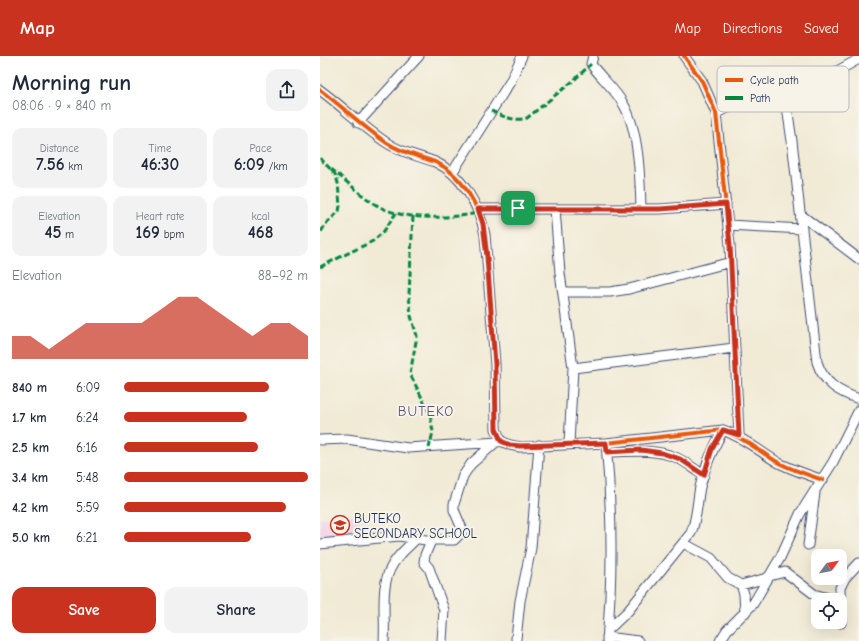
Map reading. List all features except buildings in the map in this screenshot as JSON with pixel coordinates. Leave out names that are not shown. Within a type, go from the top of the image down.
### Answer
[{"type":"street","points":[[358,122],[419,56]]},
{"type":"street","points":[[452,173],[510,82],[522,56]]},
{"type":"street","points":[[593,56],[591,64],[617,94],[624,106],[630,124],[636,149],[641,208]]},
{"type":"street","points":[[684,56],[702,81],[716,113],[731,262],[739,435]]},
{"type":"street","points":[[847,66],[859,59],[857,56]]},
{"type":"street","points":[[320,90],[358,122],[401,151],[436,163],[452,173],[478,209],[483,224],[487,257],[495,364],[496,429],[499,442]]},
{"type":"street","points":[[788,112],[801,215],[817,362],[820,371],[826,380],[835,388],[859,399]]},
{"type":"street","points":[[478,209],[667,208],[726,204]]},
{"type":"street","points":[[555,209],[563,292],[573,368],[569,444]]},
{"type":"street","points":[[801,215],[859,259]]},
{"type":"street","points":[[728,226],[802,229]]},
{"type":"street","points":[[563,292],[610,292],[629,289],[731,262]]},
{"type":"street","points":[[573,368],[734,348]]},
{"type":"street","points":[[720,641],[727,630],[753,604],[780,558],[800,514],[823,480],[859,410]]},
{"type":"street","points":[[607,636],[691,533],[696,521],[704,475],[712,449],[723,430]]},
{"type":"street","points":[[607,447],[723,430],[739,435],[778,462],[792,469],[823,480]]},
{"type":"street","points":[[320,440],[347,439],[408,448],[499,442],[520,446],[569,444],[641,450],[662,453],[680,459],[704,475]]},
{"type":"street","points":[[320,544],[399,536],[431,541],[454,540],[462,534],[462,527],[454,510],[454,504],[461,482],[472,464],[499,442]]},
{"type":"street","points":[[516,639],[520,601],[532,540],[539,445]]},
{"type":"street","points":[[607,447],[610,481],[611,579],[607,636]]},
{"type":"street","points":[[808,545],[815,492]]},
{"type":"street","points":[[384,641],[385,589],[389,571],[399,556],[416,539]]},
{"type":"street","points":[[431,541],[425,555],[424,562],[429,568],[444,610],[442,641]]},
{"type":"street","points":[[683,543],[711,558],[728,578],[741,585],[744,594],[745,613]]},
{"type":"street","points":[[840,593],[842,583],[859,564]]},
{"type":"street","points":[[741,585],[785,572],[813,593]]},
{"type":"street","points":[[607,636],[638,641]]},
{"type":"shaded area","name":"BUTEKO SECONDARY SCHOOL","points":[[359,514],[361,533],[320,538],[320,518]]},
{"type":"marked path","points":[[491,111],[513,119],[527,118],[573,81],[591,64]]},
{"type":"marked path","points":[[320,158],[335,174],[338,183],[340,206],[339,211],[325,225],[320,234]]},
{"type":"marked path","points":[[331,169],[369,200],[382,208],[393,212],[417,217],[443,217],[479,213]]},
{"type":"marked path","points":[[320,267],[373,241],[384,231],[396,213]]},
{"type":"marked path","points":[[413,216],[409,294],[411,316],[417,336],[410,374],[430,414],[433,432],[429,448]]},
{"type":"cycle path","points":[[684,56],[702,81],[716,113],[730,245],[739,435]]},
{"type":"cycle path","points":[[320,90],[387,143],[445,167],[461,183],[474,203],[483,224],[485,235],[495,364],[496,429],[501,441],[520,447],[606,443],[723,430],[745,441],[779,463],[823,480]]},
{"type":"place","name":"BUTEKO SECONDARY SCHOOL","points":[[340,525]]},
{"type":"district","name":"BUTEKO","points":[[426,411]]},
{"type":"route","points":[[726,204],[730,245],[739,435],[723,430],[712,449],[704,475],[689,464],[673,456],[641,450],[607,452],[606,443],[520,446],[504,444],[501,441],[496,429],[495,364],[487,257],[483,224],[478,209],[518,208],[660,209],[726,204]]}]
